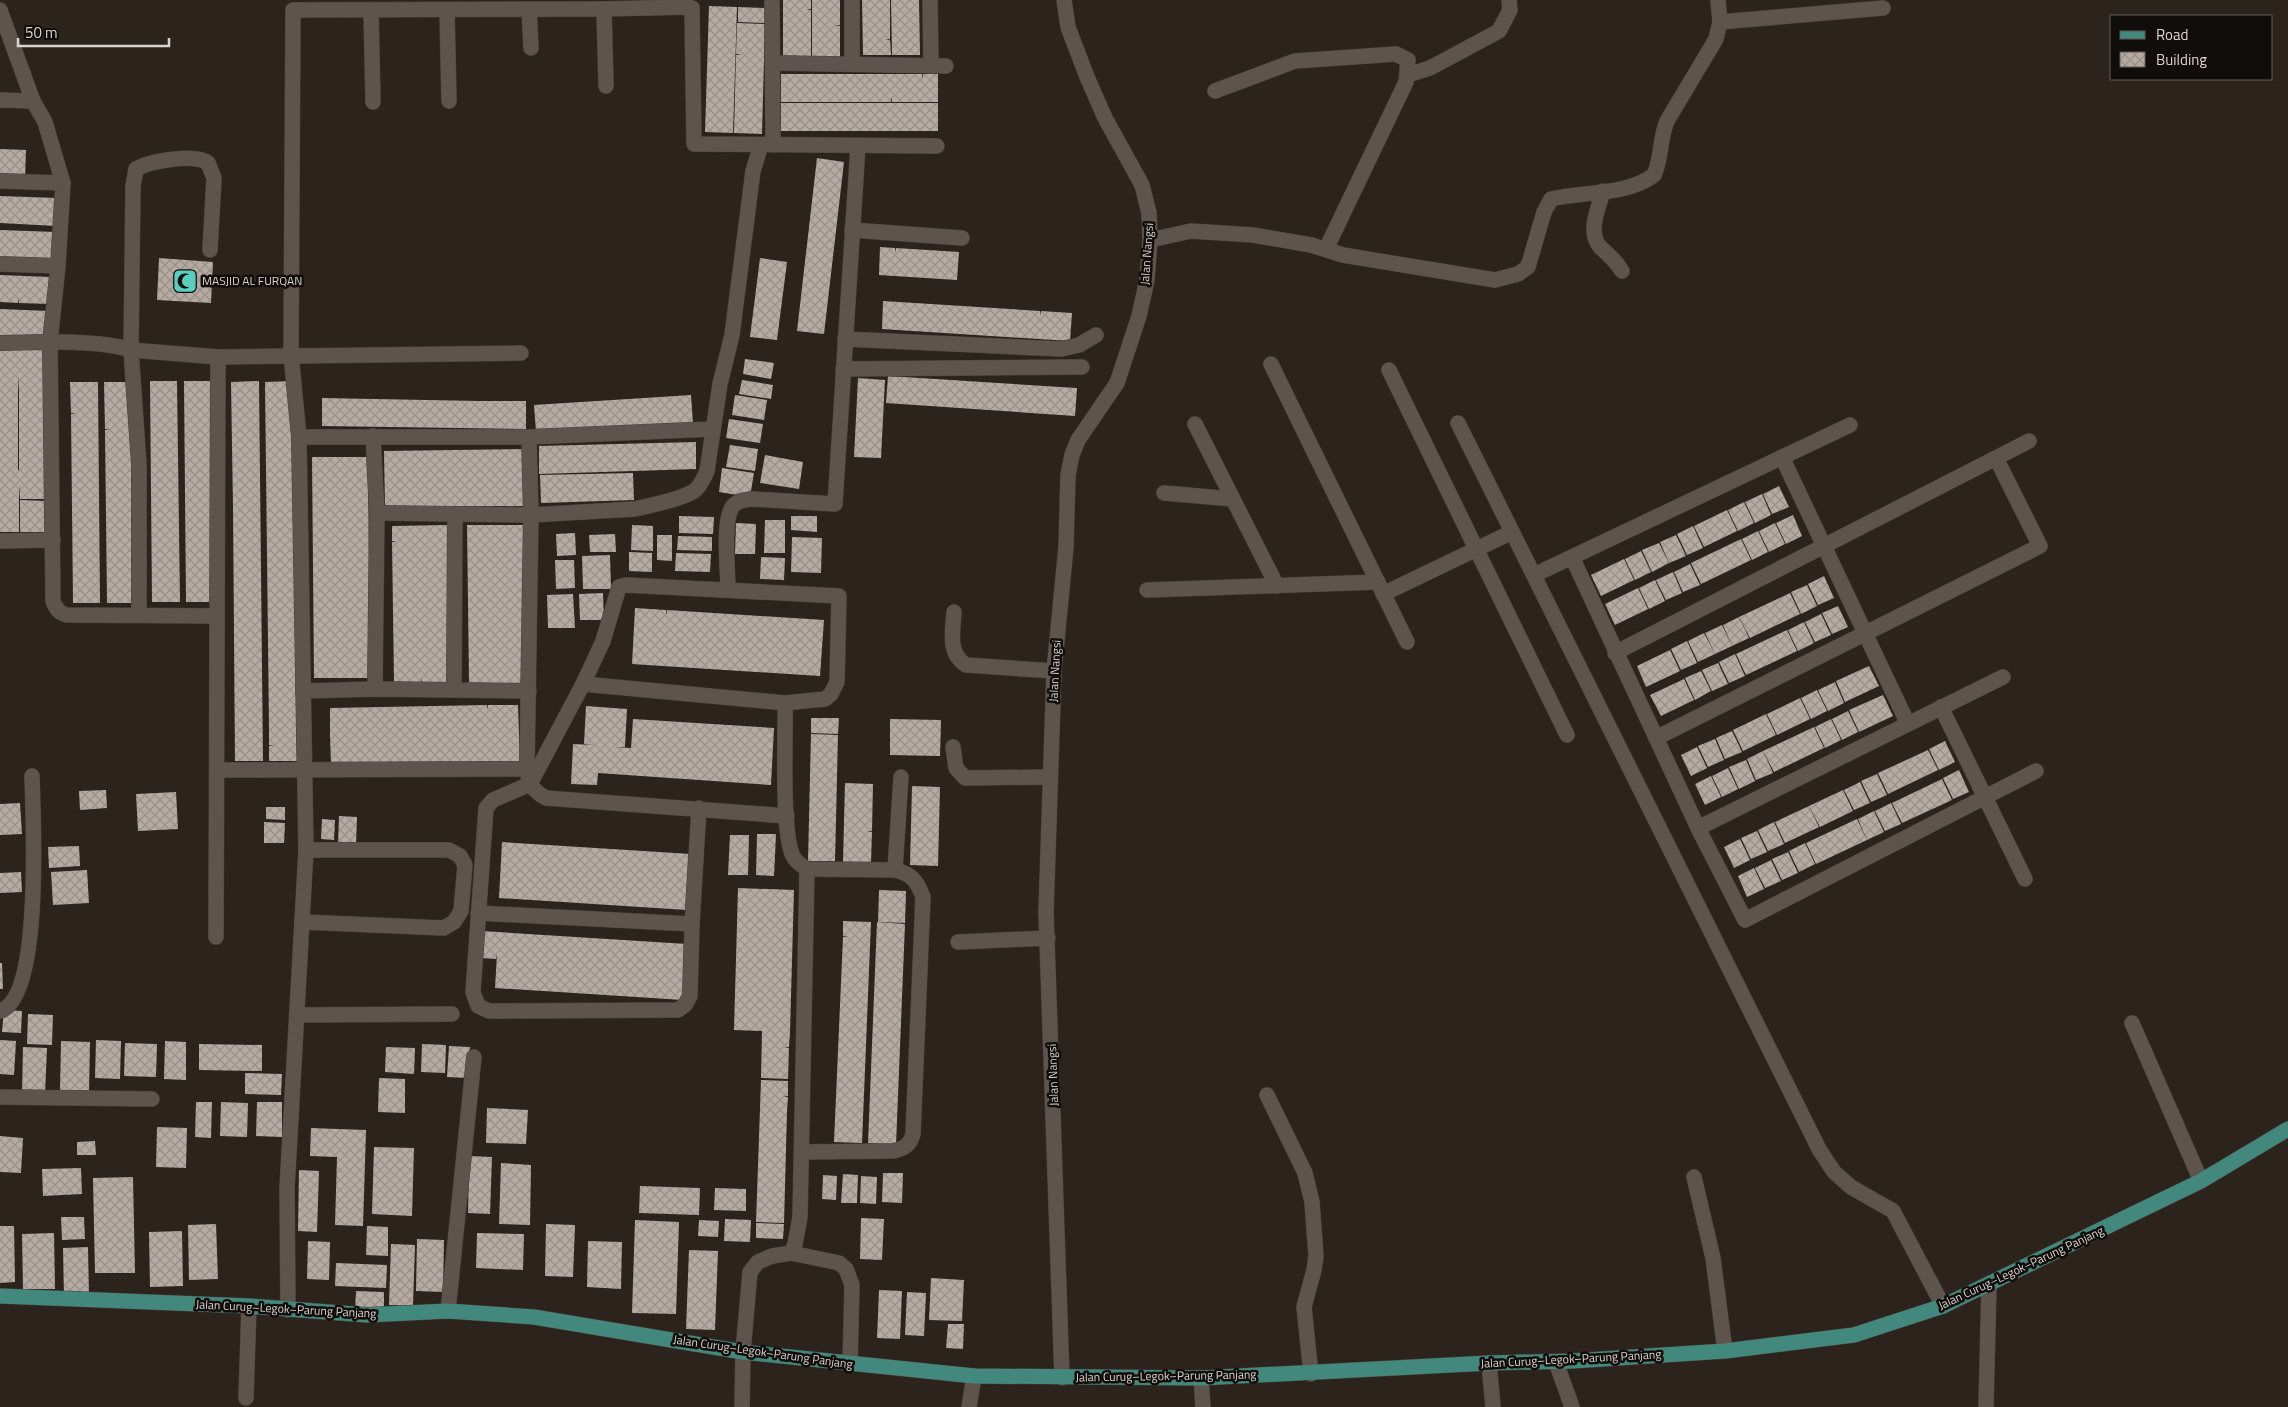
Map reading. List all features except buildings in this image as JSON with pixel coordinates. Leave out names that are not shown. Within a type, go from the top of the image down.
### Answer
[{"type":"main road","name":"Jalan Curug–Legok–Parung Panjang","points":[[0,1296],[249,1306],[367,1315],[448,1311],[534,1317],[743,1352],[974,1376],[1201,1378],[1311,1374],[1489,1363],[1556,1362],[1726,1351],[1854,1335],[1943,1306],[2201,1181],[2288,1129]]},
{"type":"street","points":[[377,513],[531,515],[644,507],[693,492],[703,480],[707,471],[713,429],[732,335],[753,171],[767,145],[772,63],[772,0]]},
{"type":"street","points":[[852,0],[852,64]]},
{"type":"street","points":[[772,63],[939,65],[930,0]]},
{"type":"street","name":"Jalan Nangsi","points":[[1062,1378],[1046,912],[1054,671],[1066,547],[1068,475],[1072,455],[1078,440],[1117,383],[1139,316],[1147,280],[1150,240],[1149,213],[1142,185],[1106,118],[1087,77],[1068,27],[1064,0]]},
{"type":"street","points":[[1408,75],[1430,68],[1499,31],[1510,10],[1509,0]]},
{"type":"street","points":[[1150,240],[1191,231],[1253,235],[1382,262],[1495,280],[1518,274],[1528,267],[1544,212],[1551,198],[1630,187],[1654,175],[1660,160],[1661,136],[1667,121],[1716,39],[1720,22],[1718,0]]},
{"type":"street","points":[[288,1310],[287,1188],[306,850],[299,437],[291,354],[293,10],[692,8],[694,144],[938,146]]},
{"type":"street","points":[[1720,22],[1883,8]]},
{"type":"street","points":[[529,9],[531,48]]},
{"type":"street","points":[[604,9],[606,86]]},
{"type":"street","points":[[371,10],[373,102]]},
{"type":"street","points":[[447,10],[448,101]]},
{"type":"street","points":[[1,20],[33,101],[45,122],[63,183],[58,266],[50,342],[54,601],[56,609],[61,613],[216,616]]},
{"type":"street","points":[[1215,92],[1295,61],[1396,54],[1408,60],[1408,75],[1326,249]]},
{"type":"street","points":[[0,100],[33,101]]},
{"type":"street","points":[[728,589],[727,523],[734,505],[741,500],[752,499],[835,504],[858,146]]},
{"type":"street","points":[[139,615],[139,464],[131,350],[133,186],[136,170],[150,163],[196,158],[208,163],[214,178],[210,250]]},
{"type":"street","points":[[0,181],[63,183]]},
{"type":"street","points":[[1603,191],[1593,229],[1599,246],[1611,255],[1622,271]]},
{"type":"street","points":[[852,230],[962,238]]},
{"type":"street","points":[[0,264],[58,266]]},
{"type":"street","points":[[844,354],[1061,349],[1079,345],[1096,335]]},
{"type":"street","points":[[0,343],[50,342],[120,346],[131,350],[218,357],[291,354],[521,353]]},
{"type":"street","points":[[844,354],[1082,367]]},
{"type":"street","points":[[216,937],[218,357]]},
{"type":"street","points":[[1271,364],[1407,642]]},
{"type":"street","points":[[1389,370],[1566,734]]},
{"type":"street","points":[[1458,423],[1819,1149],[1834,1172],[1851,1187],[1893,1210],[1943,1306]]},
{"type":"street","points":[[1195,424],[1277,586]]},
{"type":"street","points":[[1534,575],[1850,425]]},
{"type":"street","points":[[299,437],[529,437],[713,429]]},
{"type":"street","points":[[374,436],[377,513],[375,689]]},
{"type":"street","points":[[529,437],[531,515],[528,776],[538,794],[546,798],[787,816]]},
{"type":"street","points":[[1615,653],[2029,441]]},
{"type":"street","points":[[1782,457],[1867,632],[1908,724]]},
{"type":"street","points":[[1656,738],[2040,546],[1996,458]]},
{"type":"street","points":[[1164,493],[1233,499]]},
{"type":"street","points":[[454,689],[455,514]]},
{"type":"street","points":[[1147,590],[1277,586],[1380,588],[1476,549],[1512,532]]},
{"type":"street","points":[[0,541],[53,540]]},
{"type":"street","points":[[1572,557],[1615,653],[1744,920],[2036,771]]},
{"type":"street","points":[[583,684],[786,703],[825,699],[834,689],[837,682],[839,596],[728,589],[626,585],[619,587],[602,641],[583,684],[528,776],[493,800],[486,808],[473,992],[478,1006],[489,1011],[678,1010],[685,1005],[690,996],[699,808]]},
{"type":"street","points":[[954,612],[952,646],[957,658],[966,664],[1054,671]]},
{"type":"street","points":[[1698,828],[2003,677]]},
{"type":"street","points":[[303,691],[375,689],[529,691]]},
{"type":"street","points":[[786,703],[787,816],[793,856],[807,869],[895,870],[907,873],[915,878],[923,897],[914,1134],[907,1146],[893,1151],[802,1152]]},
{"type":"street","points":[[1941,707],[2025,880]]},
{"type":"street","points":[[953,747],[956,768],[965,778],[1049,777]]},
{"type":"street","points":[[218,770],[304,770],[528,776]]},
{"type":"street","points":[[0,1010],[5,1008],[15,995],[24,975],[27,960],[34,880],[32,776]]},
{"type":"street","points":[[895,870],[901,777]]},
{"type":"street","points":[[302,922],[444,928],[454,922],[461,911],[465,865],[460,856],[449,850],[306,850]]},
{"type":"street","points":[[791,1253],[795,1244],[800,1217],[807,869]]},
{"type":"street","points":[[478,913],[692,924]]},
{"type":"street","points":[[958,942],[1048,938]]},
{"type":"street","points":[[298,1015],[452,1014]]},
{"type":"street","points":[[2132,1023],[2201,1181]]},
{"type":"street","points":[[448,1311],[474,1057]]},
{"type":"street","points":[[1267,1095],[1305,1173],[1312,1202],[1316,1256],[1304,1307],[1311,1374]]},
{"type":"street","points":[[0,1097],[152,1098]]},
{"type":"street","points":[[1694,1177],[1713,1258],[1726,1351]]},
{"type":"street","points":[[742,1407],[743,1352],[750,1272],[758,1262],[772,1256],[791,1253],[839,1263],[846,1269],[852,1286],[850,1364]]},
{"type":"street","points":[[1986,1407],[1989,1284]]},
{"type":"street","points":[[246,1398],[249,1306]]},
{"type":"street","points":[[1556,1362],[1572,1407]]},
{"type":"street","points":[[1489,1363],[1494,1407]]},
{"type":"street","points":[[969,1407],[974,1376]]},
{"type":"street","points":[[1201,1378],[1203,1407]]},
{"type":"place","name":"MASJID AL FURQAN","points":[[185,281]]}]
